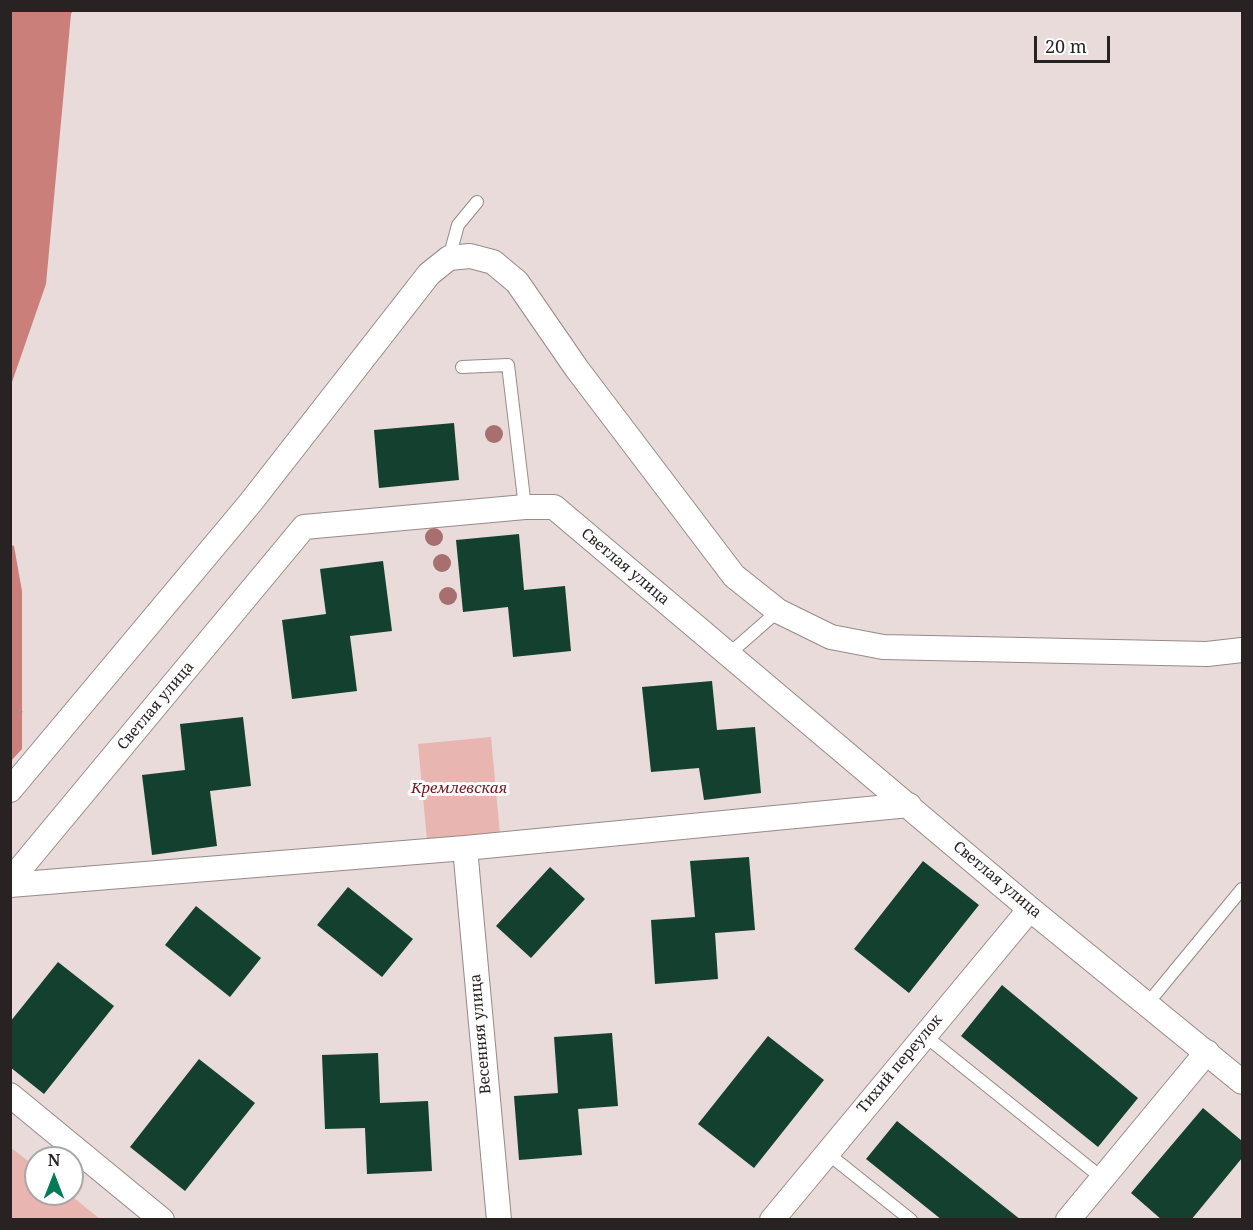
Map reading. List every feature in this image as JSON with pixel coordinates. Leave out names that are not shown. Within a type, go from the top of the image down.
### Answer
[{"type":"street","points":[[10,790],[251,502],[429,274],[449,258],[470,256],[493,262],[517,282],[598,397],[734,576],[778,610],[831,637],[883,647],[1207,654],[1242,650]]},
{"type":"street","name":"Светлая улица","points":[[10,883],[304,527],[525,507],[554,507],[1030,909],[1242,1082]]},
{"type":"street","points":[[10,883],[465,848],[909,805]]},
{"type":"street","name":"Весенняя улица","points":[[465,848],[499,1220]]},
{"type":"street","name":"Тихий переулок","points":[[772,1220],[1030,909]]},
{"type":"street","points":[[1068,1220],[1207,1052]]},
{"type":"street","points":[[10,1095],[162,1220]]},
{"type":"lane","points":[[449,258],[458,225],[477,202]]},
{"type":"lane","points":[[462,367],[508,365],[525,507]]},
{"type":"lane","points":[[729,654],[778,610]]},
{"type":"lane","points":[[1148,1003],[1242,889]]},
{"type":"lane","points":[[924,1035],[1102,1178]]},
{"type":"lane","points":[[827,1153],[911,1220]]},
{"type":"path","points":[[10,709],[22,713]]},
{"type":"green space","name":"Кремлевская","points":[[491,737],[500,834],[427,840],[418,744]]},
{"type":"green space","points":[[10,1147],[24,1158],[24,1206],[84,1206],[100,1219],[11,1219]]},
{"type":"shaded area","points":[[11,10],[73,11],[46,284],[11,385]]},
{"type":"shaded area","points":[[11,545],[14,546],[22,591],[22,749],[11,761]]},
{"type":"building","points":[[454,423],[459,480],[379,488],[374,430]]},
{"type":"building","points":[[519,534],[524,590],[565,586],[571,651],[513,657],[508,607],[463,612],[456,540]]},
{"type":"building","points":[[383,561],[392,631],[350,636],[357,691],[292,699],[282,620],[326,614],[320,569]]},
{"type":"building","points":[[712,681],[717,730],[755,727],[761,793],[704,800],[699,768],[651,772],[642,687]]},
{"type":"building","points":[[243,717],[251,786],[210,791],[217,846],[152,855],[142,775],[185,770],[180,724]]},
{"type":"building","points":[[749,857],[755,930],[715,933],[718,979],[655,984],[651,920],[695,917],[690,861]]},
{"type":"building","points":[[923,861],[979,905],[909,993],[854,949]]},
{"type":"building","points":[[550,867],[585,899],[531,958],[496,926]]},
{"type":"building","points":[[348,887],[413,939],[382,977],[317,925]]},
{"type":"building","points":[[196,906],[261,958],[230,997],[165,945]]},
{"type":"building","points":[[58,962],[114,1006],[44,1094],[10,1067],[10,1022]]},
{"type":"building","points":[[1002,985],[1138,1098],[1098,1147],[961,1036]]},
{"type":"building","points":[[612,1033],[618,1106],[578,1109],[582,1155],[519,1160],[514,1096],[558,1093],[554,1037]]},
{"type":"building","points":[[768,1036],[824,1080],[754,1168],[698,1124]]},
{"type":"building","points":[[378,1053],[380,1103],[428,1101],[432,1171],[367,1174],[365,1128],[325,1129],[322,1055]]},
{"type":"building","points":[[199,1059],[255,1103],[185,1191],[130,1147]]},
{"type":"building","points":[[1203,1108],[1242,1141],[1242,1158],[1191,1220],[1162,1220],[1131,1193]]},
{"type":"building","points":[[897,1121],[1021,1220],[942,1220],[866,1159]]}]
